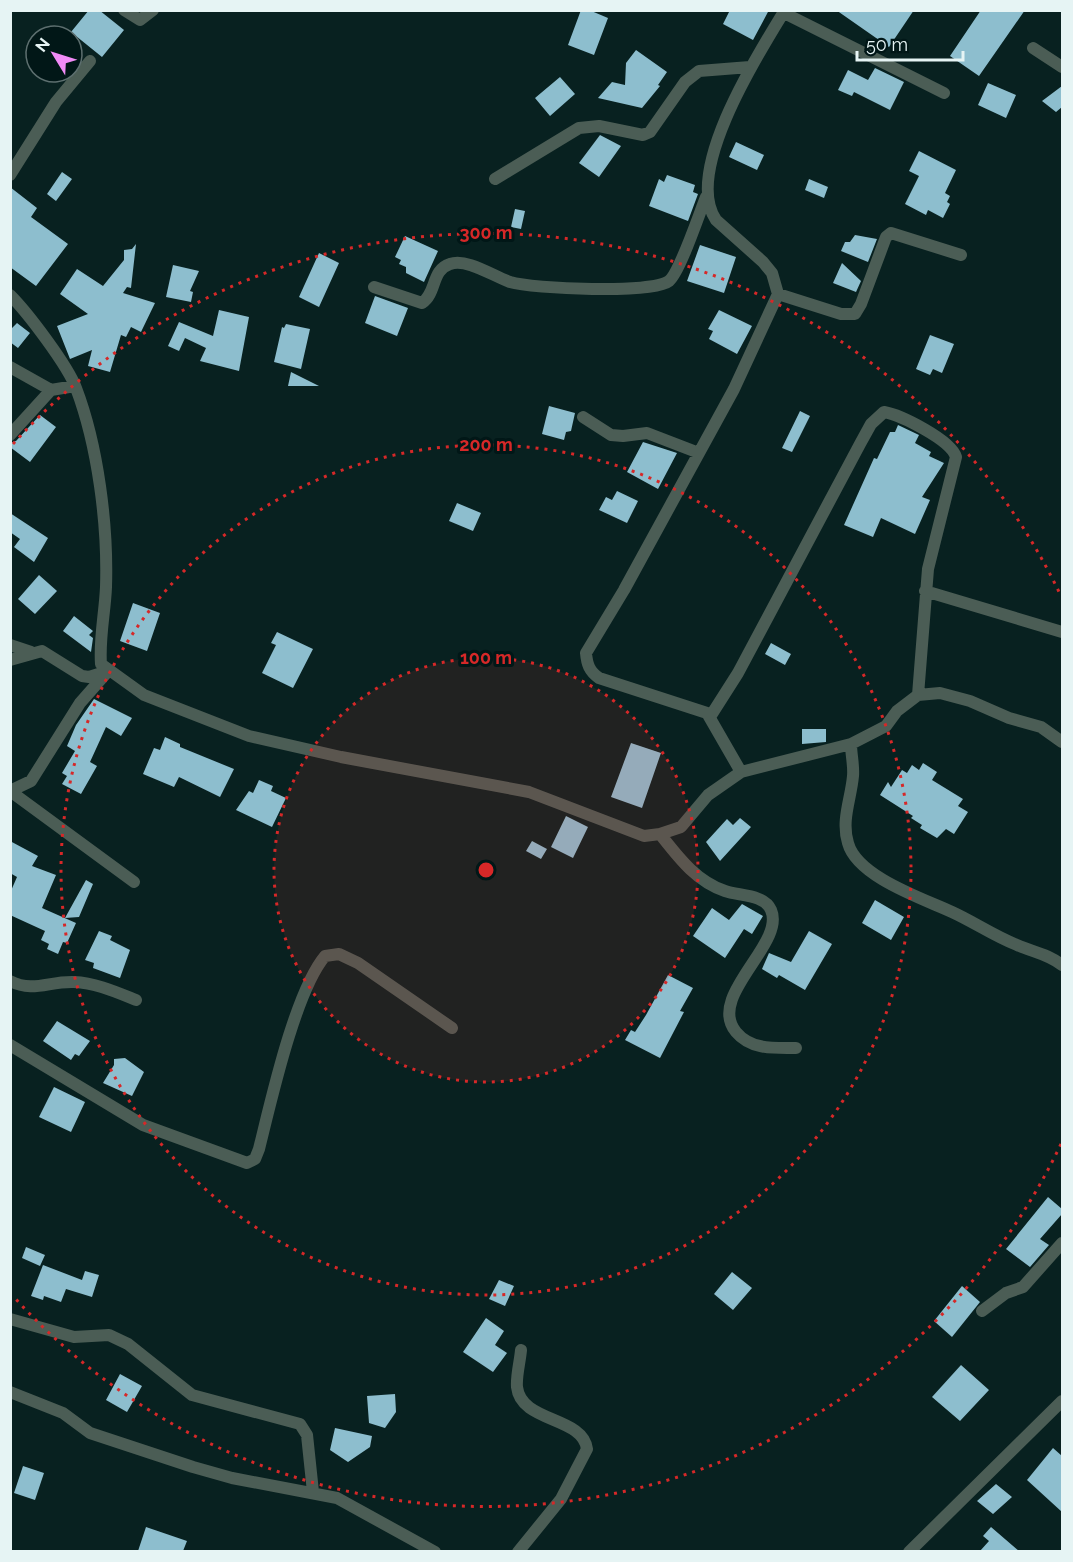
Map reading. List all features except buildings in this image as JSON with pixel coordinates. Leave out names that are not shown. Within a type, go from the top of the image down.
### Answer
[{"type":"street","points":[[124,10],[140,20],[153,10]]},
{"type":"street","points":[[374,287],[422,303],[431,295],[439,271],[449,264],[458,263],[512,282],[549,288],[581,290],[663,284],[675,274],[706,197],[721,129],[750,67],[784,12],[945,93]]},
{"type":"street","points":[[1034,48],[1062,67]]},
{"type":"street","points":[[10,175],[56,102],[90,61]]},
{"type":"street","points":[[495,179],[579,128],[598,126],[644,135],[650,132],[685,82],[699,71],[750,67]]},
{"type":"street","points":[[706,197],[709,210],[716,220],[772,273],[778,294],[734,389],[624,590],[586,652],[586,662],[591,673],[599,678],[698,710],[710,717],[741,772]]},
{"type":"street","points":[[778,294],[841,314],[855,314],[861,304],[886,237],[891,233],[961,255]]},
{"type":"street","points":[[10,295],[28,314],[75,386],[87,423],[104,533],[106,586],[99,648],[101,664],[128,681],[144,695],[249,736],[340,757],[529,792],[644,836],[660,834],[681,827],[708,795],[741,772],[850,744],[886,726],[897,711],[918,695],[940,693],[970,701],[1009,718],[1041,728],[1062,742]]},
{"type":"street","points":[[10,367],[51,390]]},
{"type":"street","points":[[10,435],[51,390],[75,386]]},
{"type":"street","points":[[710,717],[738,673],[866,434],[884,412],[904,419],[936,438],[949,447],[956,457],[933,545],[925,591],[918,695]]},
{"type":"street","points":[[583,417],[611,435],[647,433],[699,453]]},
{"type":"street","points":[[925,591],[1062,632]]},
{"type":"street","points":[[10,645],[31,652],[50,654],[82,676],[89,677],[109,670]]},
{"type":"street","points":[[10,660],[31,652]]},
{"type":"street","points":[[10,791],[31,782],[81,702],[109,670]]},
{"type":"street","points":[[850,744],[853,775],[846,809],[845,828],[848,846],[858,859],[901,890],[952,912],[1014,944],[1049,956],[1062,965]]},
{"type":"street","points":[[10,791],[134,882]]},
{"type":"street","points":[[660,834],[686,868],[724,891],[756,899],[771,908],[772,920],[768,934],[734,993],[730,1017],[732,1027],[741,1038],[754,1045],[770,1048],[796,1048]]},
{"type":"street","points":[[10,1046],[143,1125],[247,1163],[255,1159],[259,1149],[296,1018],[312,976],[325,957],[339,954],[358,963],[452,1028]]},
{"type":"street","points":[[10,981],[31,989],[57,982],[91,983],[136,1000]]},
{"type":"street","points":[[982,1311],[1006,1293],[1023,1287],[1062,1243]]},
{"type":"street","points":[[10,1319],[74,1337],[109,1335],[128,1344],[192,1395],[300,1424],[307,1434],[313,1492]]},
{"type":"street","points":[[518,1551],[561,1499],[586,1449],[584,1440],[578,1433],[529,1408],[522,1400],[517,1382],[521,1350]]},
{"type":"street","points":[[10,1392],[63,1413],[90,1433],[232,1478],[337,1498],[435,1551]]},
{"type":"street","points":[[909,1551],[1062,1401]]}]
